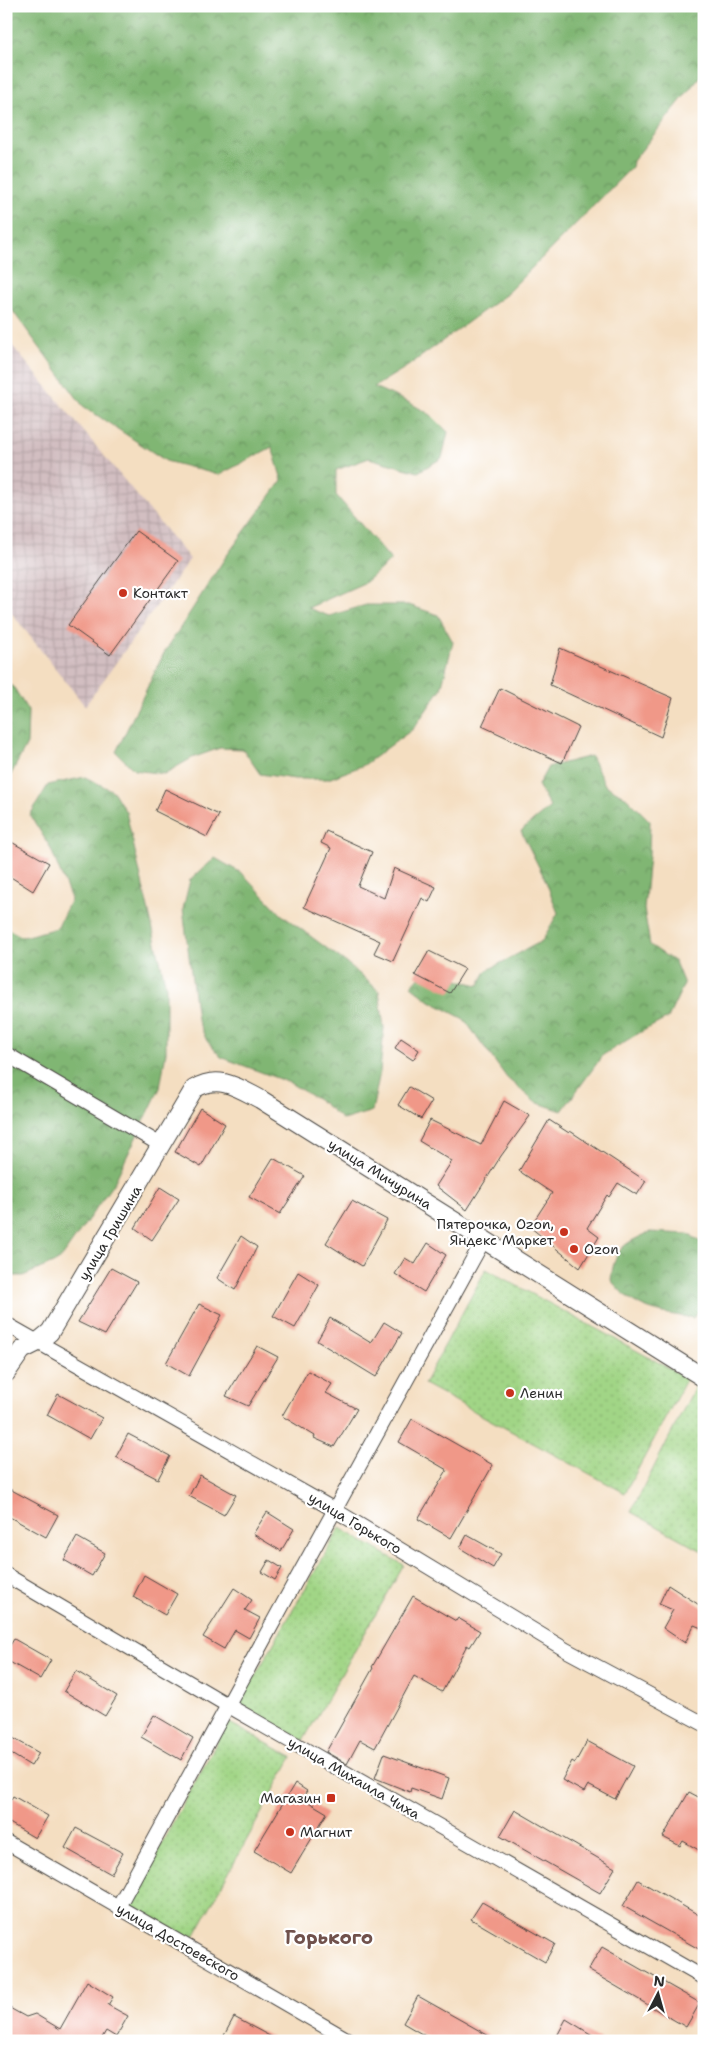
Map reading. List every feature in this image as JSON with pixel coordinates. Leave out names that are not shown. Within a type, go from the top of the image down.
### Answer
[{"type":"street","points":[[6,1054],[161,1145]]},
{"type":"street","name":"улица Мичурина","points":[[203,1083],[218,1082],[232,1084],[260,1100],[704,1378]]},
{"type":"street","name":"улица Гришина","points":[[6,1373],[22,1350],[38,1342],[50,1332],[187,1098],[194,1089],[203,1083]]},
{"type":"street","points":[[118,1907],[333,1509],[484,1239]]},
{"type":"street","name":"улица Горького","points":[[6,1324],[333,1509],[566,1650],[704,1724]]},
{"type":"street","name":"улица Михаила Чиха","points":[[6,1575],[228,1706],[704,1978]]},
{"type":"street","name":"улица Достоевского","points":[[6,1842],[335,2037],[350,2041]]},
{"type":"shaded area","points":[[6,338],[190,559],[85,706],[6,606]]},
{"type":"green space","points":[[6,6],[704,6],[704,71],[633,161],[632,167],[504,296],[408,366],[374,387],[410,403],[431,415],[448,432],[442,458],[418,472],[369,458],[336,470],[336,495],[391,560],[366,582],[308,608],[329,616],[366,605],[409,605],[438,615],[453,642],[441,689],[413,729],[364,765],[328,779],[295,779],[260,774],[243,749],[220,748],[192,758],[164,774],[134,770],[116,752],[164,653],[225,558],[282,480],[272,447],[219,475],[166,461],[83,406],[6,302]]},
{"type":"green space","points":[[6,685],[13,686],[28,711],[27,744],[6,784]]},
{"type":"green space","points":[[591,756],[605,785],[627,798],[650,821],[644,909],[650,945],[675,962],[684,984],[668,1018],[603,1055],[562,1111],[535,1102],[507,1078],[464,1019],[430,1001],[411,986],[427,969],[448,978],[479,985],[486,971],[542,941],[558,913],[545,879],[521,831],[550,807],[538,785],[548,767]]},
{"type":"green space","points":[[85,777],[113,791],[126,812],[166,987],[166,1052],[160,1088],[115,1181],[60,1260],[23,1276],[6,1276],[6,928],[23,937],[57,928],[71,899],[50,847],[30,815],[48,785]]},
{"type":"green space","points":[[215,858],[243,874],[282,915],[348,964],[379,991],[384,1028],[380,1072],[372,1111],[343,1120],[323,1103],[290,1083],[221,1057],[207,1041],[197,1019],[183,909],[190,880]]},
{"type":"green space","points":[[650,1232],[688,1234],[704,1244],[704,1307],[693,1318],[658,1312],[638,1304],[611,1280],[615,1260],[622,1248]]},
{"type":"green space","points":[[486,1269],[687,1378],[625,1493],[424,1384]]},
{"type":"green space","points":[[696,1385],[704,1390],[704,1552],[631,1512]]},
{"type":"green space","points":[[340,1528],[404,1565],[303,1741],[239,1704]]},
{"type":"green space","points":[[228,1722],[292,1757],[192,1940],[128,1905]]},
{"type":"building","name":"Контакт","points":[[136,531],[178,561],[110,655],[68,625]]},
{"type":"building","points":[[560,648],[673,698],[661,737],[550,685]]},
{"type":"building","points":[[500,688],[578,727],[562,763],[482,726]]},
{"type":"building","points":[[165,789],[219,815],[207,837],[155,811]]},
{"type":"building","points":[[326,831],[372,852],[358,886],[384,898],[394,868],[436,887],[429,902],[422,898],[393,961],[374,953],[380,941],[304,907],[331,848],[321,843]]},
{"type":"building","points":[[6,839],[49,863],[33,891],[6,874]]},
{"type":"building","points":[[429,951],[465,969],[450,993],[415,975]]},
{"type":"building","points":[[401,1038],[419,1050],[413,1060],[395,1048]]},
{"type":"building","points":[[409,1087],[432,1101],[421,1119],[398,1105]]},
{"type":"building","points":[[504,1101],[530,1116],[501,1156],[467,1210],[436,1186],[452,1161],[419,1141],[430,1120],[481,1145]]},
{"type":"building","points":[[200,1108],[225,1124],[201,1167],[175,1152]]},
{"type":"building","points":[[549,1120],[569,1133],[570,1131],[646,1181],[637,1195],[618,1183],[609,1197],[607,1195],[587,1228],[599,1237],[580,1268],[530,1227],[552,1193],[519,1171]]},
{"type":"building","points":[[273,1158],[305,1176],[280,1214],[249,1197]]},
{"type":"building","points":[[160,1187],[179,1199],[152,1240],[135,1228]]},
{"type":"building","points":[[352,1201],[387,1220],[362,1266],[326,1243]]},
{"type":"building","points":[[241,1236],[257,1247],[235,1290],[217,1278]]},
{"type":"building","points":[[428,1243],[446,1255],[424,1292],[395,1274],[405,1258],[415,1264]]},
{"type":"building","points":[[111,1268],[137,1282],[105,1335],[78,1322]]},
{"type":"building","points":[[298,1272],[319,1285],[295,1328],[273,1316]]},
{"type":"building","points":[[199,1304],[222,1315],[189,1376],[166,1363]]},
{"type":"building","points":[[330,1318],[371,1343],[384,1322],[402,1333],[376,1377],[317,1341]]},
{"type":"building","points":[[257,1346],[278,1357],[248,1406],[226,1396]]},
{"type":"building","points":[[308,1371],[332,1384],[326,1393],[357,1409],[334,1447],[314,1438],[315,1436],[282,1416]]},
{"type":"building","points":[[58,1394],[102,1418],[90,1439],[47,1415]]},
{"type":"building","points":[[412,1419],[493,1465],[451,1538],[418,1519],[447,1470],[399,1442]]},
{"type":"building","points":[[128,1434],[170,1456],[158,1479],[116,1457]]},
{"type":"building","points":[[200,1475],[236,1495],[224,1515],[189,1496]]},
{"type":"building","points":[[6,1487],[58,1515],[46,1537],[6,1515]]},
{"type":"building","points":[[267,1512],[294,1529],[281,1551],[253,1534]]},
{"type":"building","points":[[467,1535],[501,1554],[493,1568],[460,1548]]},
{"type":"building","points":[[77,1537],[105,1553],[92,1576],[64,1560]]},
{"type":"building","points":[[269,1560],[282,1568],[275,1580],[262,1572]]},
{"type":"building","points":[[144,1575],[177,1594],[165,1615],[133,1597]]},
{"type":"building","points":[[668,1585],[704,1608],[704,1629],[694,1625],[685,1643],[663,1628],[673,1610],[659,1604]]},
{"type":"building","points":[[234,1588],[252,1600],[245,1610],[260,1618],[249,1638],[235,1630],[224,1649],[203,1637]]},
{"type":"building","points":[[413,1596],[456,1621],[458,1618],[480,1631],[470,1647],[467,1645],[442,1692],[414,1676],[375,1748],[360,1740],[347,1764],[326,1752]]},
{"type":"building","points":[[14,1639],[51,1660],[40,1679],[6,1660],[6,1652]]},
{"type":"building","points":[[76,1671],[117,1696],[105,1716],[64,1691]]},
{"type":"building","points":[[154,1715],[193,1738],[181,1760],[141,1737]]},
{"type":"building","points":[[6,1734],[39,1753],[31,1766],[6,1751]]},
{"type":"building","points":[[587,1741],[633,1766],[615,1799],[588,1785],[584,1792],[562,1780],[572,1761],[575,1763]]},
{"type":"building","points":[[384,1754],[449,1778],[442,1799],[411,1788],[410,1792],[375,1778]]},
{"type":"building","name":"Магнит","points":[[295,1783],[307,1791],[302,1798],[327,1813],[291,1873],[254,1851]]},
{"type":"building","points":[[689,1792],[704,1800],[704,1853],[683,1841],[680,1846],[663,1837]]},
{"type":"building","points":[[13,1796],[48,1816],[35,1838],[6,1821],[6,1807]]},
{"type":"building","points":[[515,1810],[615,1868],[600,1893],[500,1836]]},
{"type":"building","points":[[76,1828],[123,1853],[111,1874],[65,1848]]},
{"type":"building","points":[[638,1880],[704,1918],[704,1952],[623,1906]]},
{"type":"building","points":[[482,1902],[555,1944],[545,1962],[471,1919]]},
{"type":"building","points":[[602,1947],[700,2003],[686,2027],[588,1970]]},
{"type":"building","points":[[87,1981],[113,1997],[108,2005],[128,2016],[116,2037],[106,2031],[100,2041],[6,2041],[6,2006],[26,2017],[35,2014],[60,2029]]},
{"type":"building","points":[[418,1996],[498,2041],[434,2041],[403,2023]]},
{"type":"building","points":[[234,2017],[279,2041],[221,2041]]},
{"type":"building","points":[[566,2019],[602,2041],[565,2041],[557,2036]]},
{"type":"place","name":"Контакт","points":[[123,593]]},
{"type":"place","name":"Пятерочка, Ozon, Яндекс Маркет","points":[[564,1232]]},
{"type":"place","name":"Ozon","points":[[574,1249]]},
{"type":"place","name":"Ленин","points":[[510,1393]]},
{"type":"place","name":"Магазин","points":[[331,1798]]},
{"type":"place","name":"Магнит","points":[[290,1832]]},
{"type":"district","name":"Горького","points":[[329,1937]]}]
